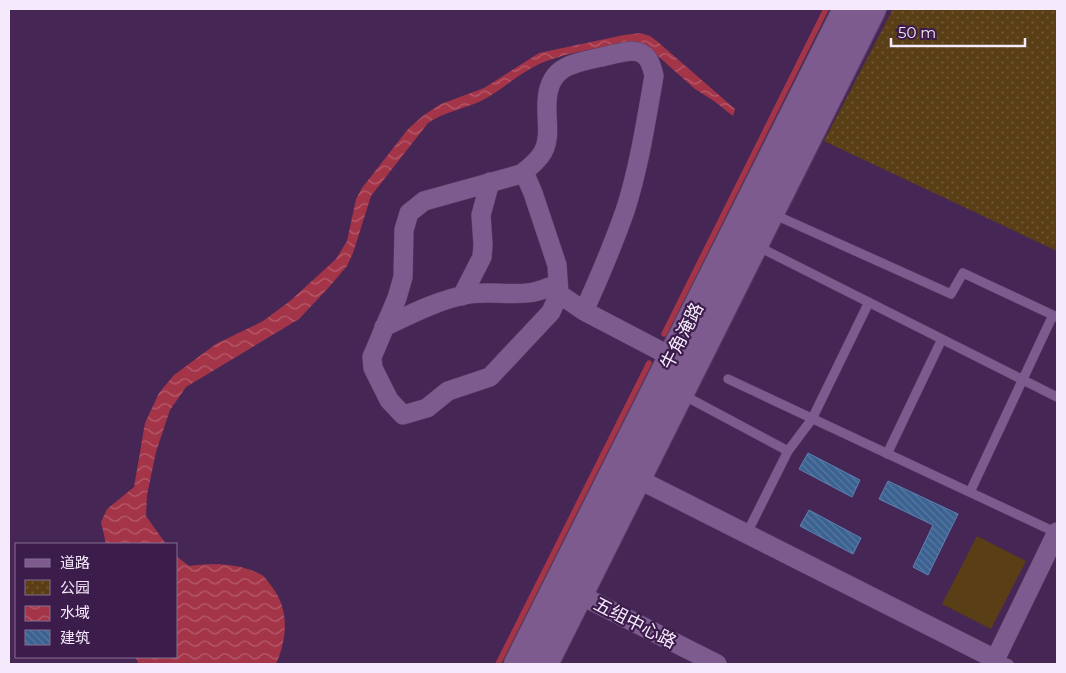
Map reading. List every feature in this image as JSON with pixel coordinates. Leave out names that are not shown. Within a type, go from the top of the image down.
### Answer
[{"type":"street","name":"牛角淹路","points":[[518,664],[846,9]]},
{"type":"street","name":"牛角淹路","points":[[545,664],[873,9]]},
{"type":"street","points":[[524,172],[557,265],[559,294],[551,312],[524,343],[490,377],[448,391],[427,408],[403,415],[389,400],[373,368],[372,357],[397,298],[403,277],[404,230],[409,213],[424,201],[524,172],[535,163],[543,152],[548,128],[546,104],[548,90],[559,70],[574,63],[637,51],[647,56],[652,63],[654,76],[638,161],[625,210],[604,266],[584,311]]},
{"type":"street","points":[[462,296],[482,257],[481,215],[490,182]]},
{"type":"street","points":[[384,327],[416,311],[462,296],[486,293],[538,293],[549,287],[584,311],[672,357]]},
{"type":"street","points":[[638,478],[999,662],[1057,533]]},
{"type":"street","name":"五组中心路","points":[[580,596],[717,664]]},
{"type":"lane","points":[[770,213],[951,294],[963,273],[1055,316],[970,492]]},
{"type":"lane","points":[[755,245],[1057,397]]},
{"type":"lane","points":[[747,533],[788,451],[812,419],[868,302]]},
{"type":"lane","points":[[887,454],[942,339]]},
{"type":"lane","points":[[728,379],[1057,533]]},
{"type":"lane","points":[[680,394],[788,451]]},
{"type":"green space","points":[[893,9],[1057,9],[1057,251],[824,141]]},
{"type":"green space","points":[[977,536],[1026,561],[991,629],[942,604]]},
{"type":"water","points":[[640,33],[650,36],[735,109],[733,116],[695,89],[649,48],[638,42],[590,49],[544,62],[528,70],[481,101],[428,123],[371,196],[353,253],[347,266],[330,286],[299,319],[186,387],[170,410],[156,452],[147,495],[146,516],[165,543],[106,543],[101,522],[107,509],[134,487],[145,423],[159,393],[174,375],[216,344],[263,321],[290,301],[336,259],[347,241],[356,199],[362,188],[408,129],[441,104],[484,88],[539,53]]},
{"type":"water","points":[[178,558],[189,566],[217,564],[253,571],[265,578],[278,596],[282,605],[285,625],[283,645],[276,664],[139,664],[136,658],[178,658]]},
{"type":"building","points":[[808,453],[860,480],[852,497],[799,469]]},
{"type":"building","points":[[888,481],[958,514],[928,575],[913,567],[933,525],[879,499]]},
{"type":"building","points":[[809,510],[861,538],[853,554],[800,526]]},
{"type":"waterway","points":[[664,334],[826,9]]},
{"type":"waterway","points":[[498,664],[649,363]]}]
